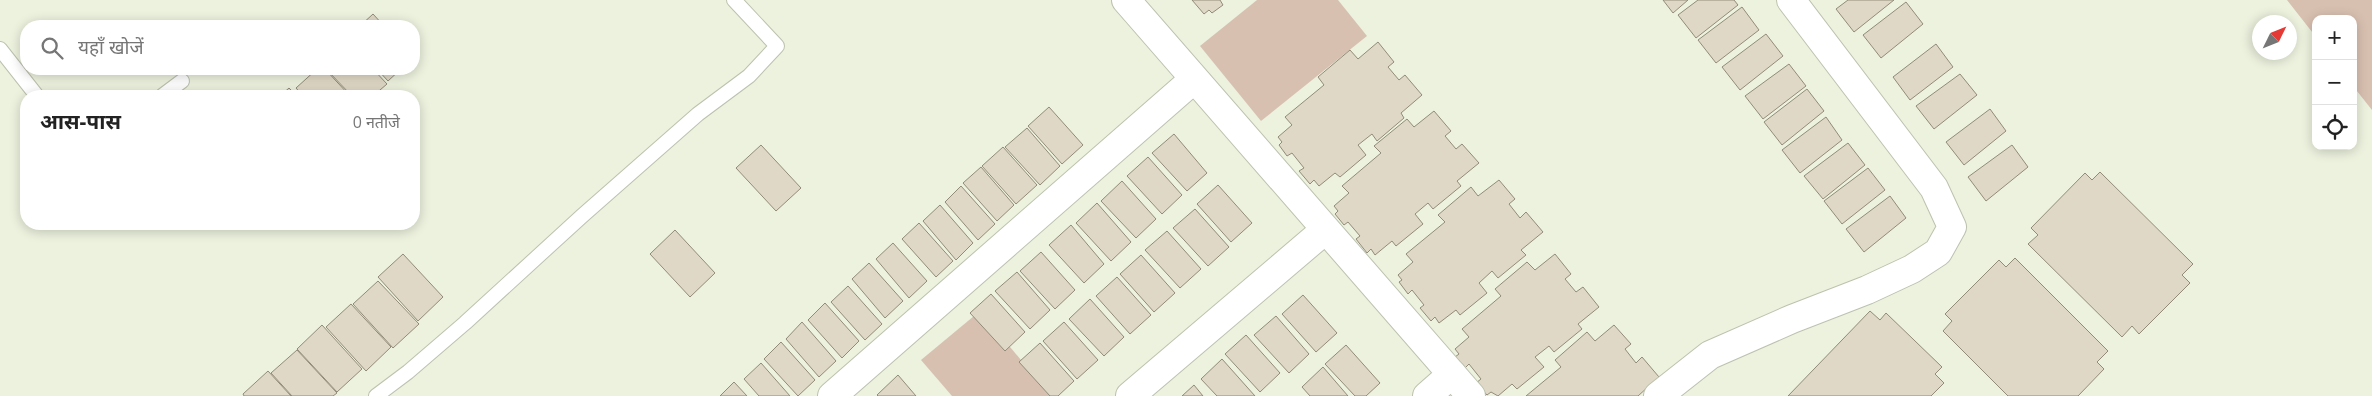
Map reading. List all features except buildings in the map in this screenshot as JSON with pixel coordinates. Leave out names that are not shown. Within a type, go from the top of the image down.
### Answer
[{"type":"street","points":[[1126,0],[1193,80],[1471,396]]},
{"type":"street","points":[[1658,396],[1710,355],[1792,319],[1867,290],[1912,268],[1938,252],[1952,227],[1934,188],[1791,0]]},
{"type":"street","points":[[832,396],[1193,80]]},
{"type":"street","points":[[1130,396],[1325,230]]},
{"type":"street","points":[[1427,396],[1452,374]]},
{"type":"lane","points":[[376,396],[408,372],[464,323],[698,114],[749,76],[777,46],[734,0]]},
{"type":"lane","points":[[0,49],[20,74]]},
{"type":"lane","points":[[20,75],[32,90]]},
{"type":"lane","points":[[170,90],[182,81]]},
{"type":"shaded area","points":[[1257,0],[1338,0],[1367,36],[1261,121],[1200,46]]},
{"type":"shaded area","points":[[2287,0],[2372,0],[2372,110],[2357,91],[2357,15],[2312,15],[2312,32]]},
{"type":"shaded area","points":[[980,311],[1051,396],[952,396],[921,360]]}]
